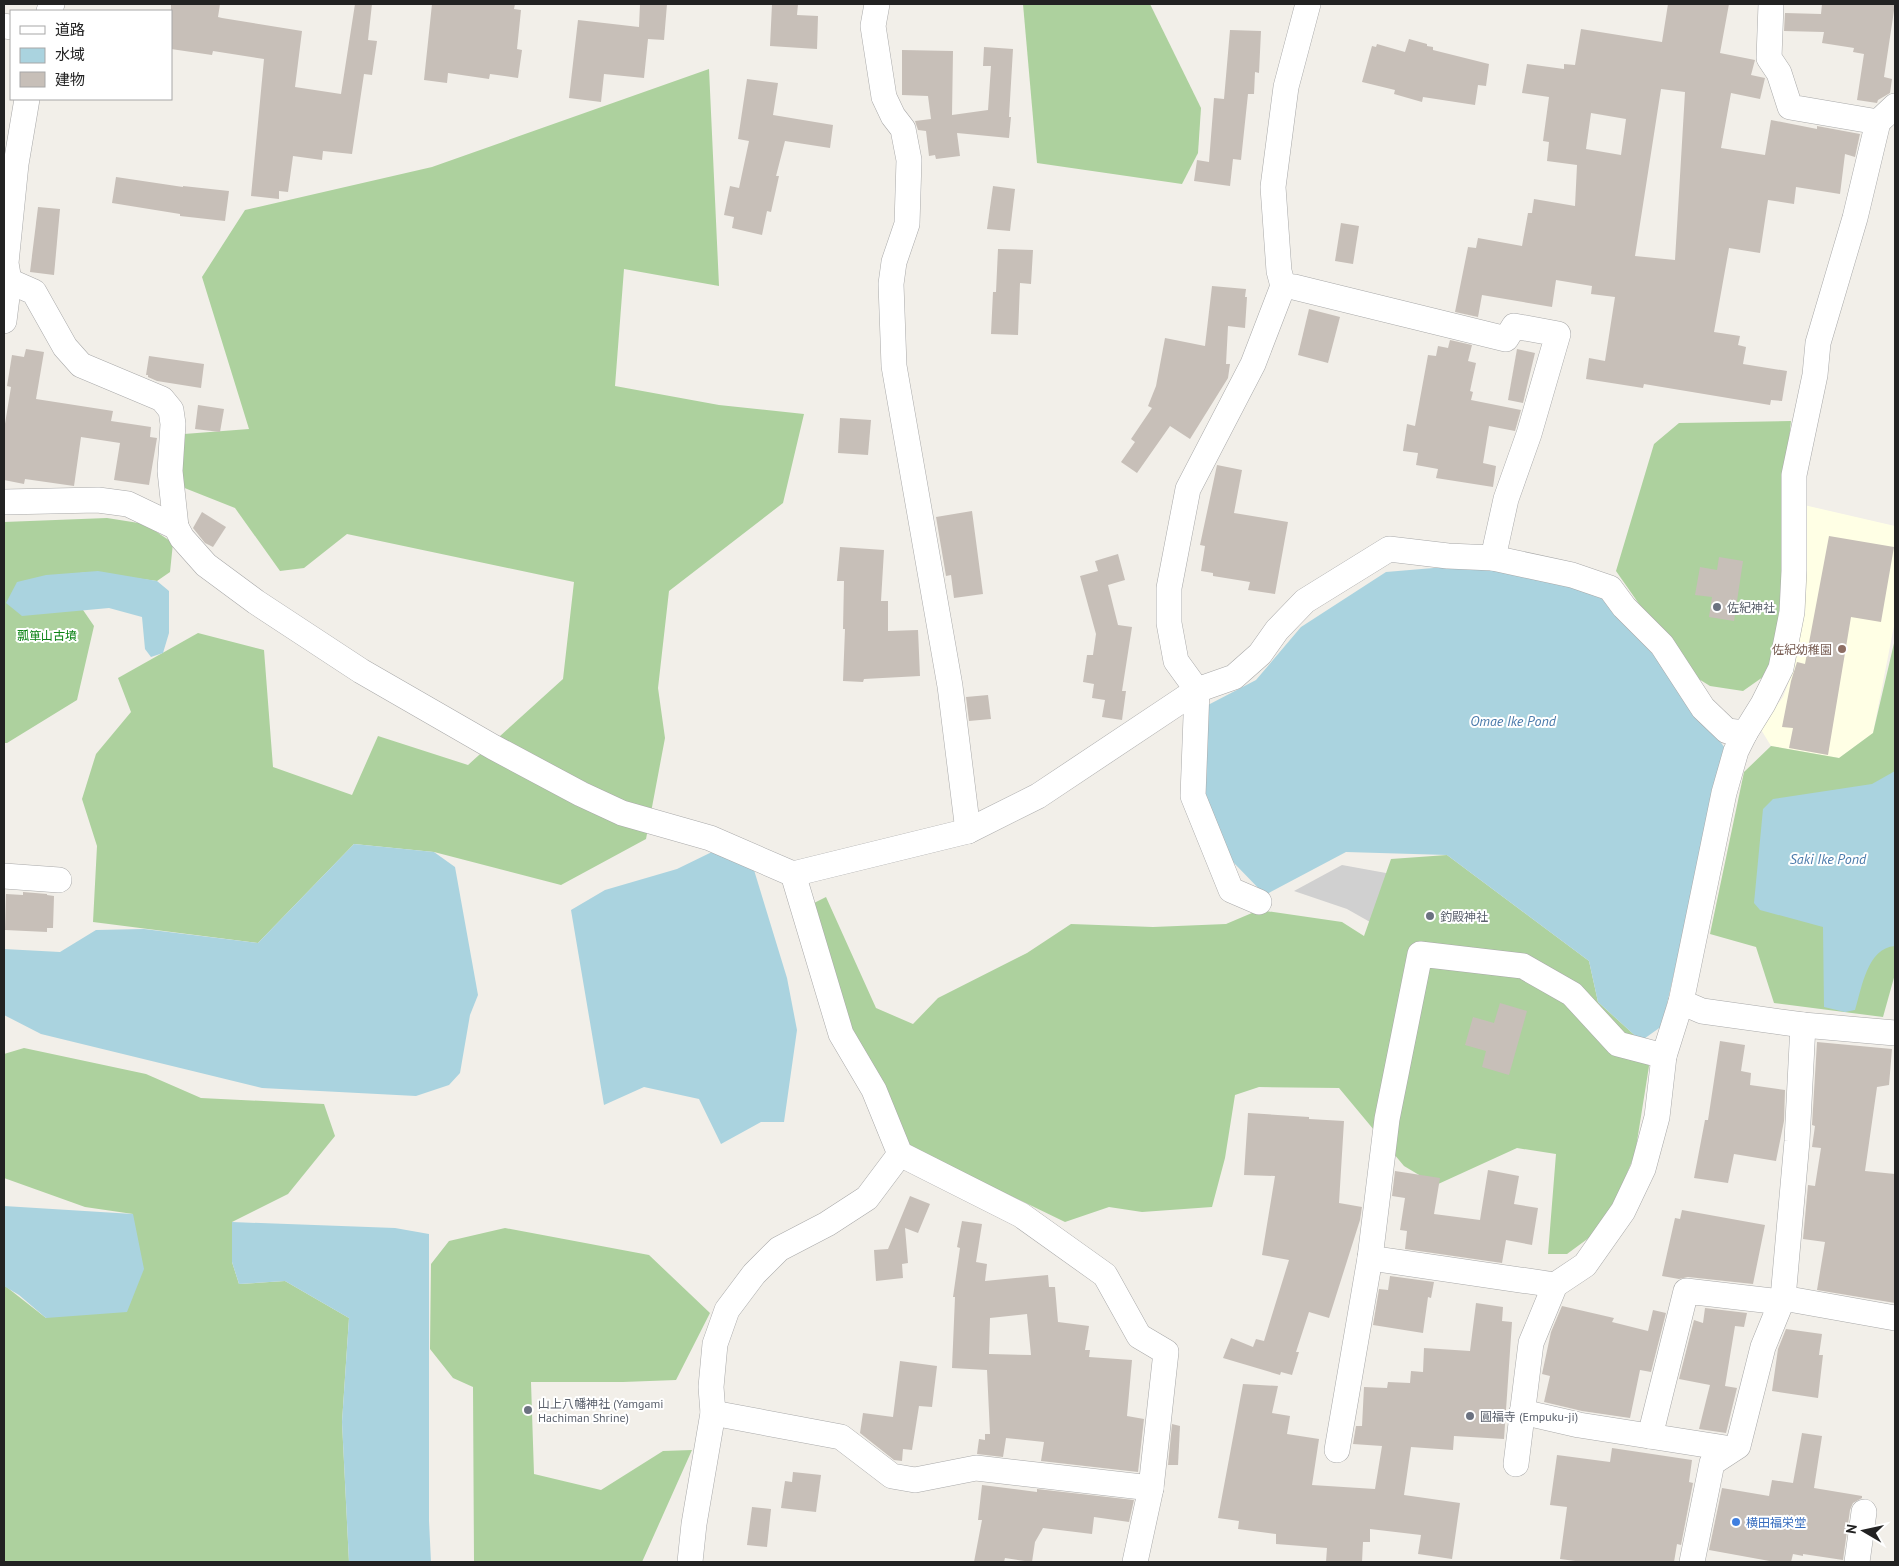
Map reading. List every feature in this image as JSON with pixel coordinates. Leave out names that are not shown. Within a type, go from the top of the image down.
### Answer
[{"type":"street","points":[[877,4],[873,26],[884,97],[893,116],[903,129],[910,160],[906,224],[894,262],[891,284],[894,366],[950,686],[968,831]]},
{"type":"street","points":[[1259,902],[1231,890],[1192,796],[1196,690],[1176,662],[1169,623],[1169,588],[1188,488],[1253,364],[1283,286],[1279,271],[1272,187],[1286,87],[1308,4]]},
{"type":"street","points":[[1516,1464],[1531,1343],[1556,1285],[1585,1265],[1627,1202],[1643,1169],[1657,1116],[1664,1056],[1681,1002],[1724,793],[1736,752],[1781,668],[1792,612],[1794,476],[1815,375],[1818,344],[1887,114],[1790,107],[1779,73],[1769,58],[1771,4]]},
{"type":"street","points":[[4,321],[9,281],[6,263],[8,212],[27,100]]},
{"type":"street","points":[[9,281],[34,292],[65,347],[81,365],[162,398],[171,410],[174,424],[170,471],[176,527],[182,538],[206,565],[256,602],[361,671],[492,747],[581,794],[622,813],[710,838],[793,874],[968,831],[1038,796],[1196,690],[1234,677],[1260,654],[1277,630],[1305,601],[1389,549],[1448,556],[1493,558],[1572,575],[1610,588],[1624,607],[1662,645],[1703,708],[1726,732],[1745,733]]},
{"type":"street","points":[[1283,286],[1294,287],[1506,339],[1514,326],[1558,334],[1529,434],[1506,499],[1493,558]]},
{"type":"street","points":[[4,502],[105,501],[128,504],[176,527]]},
{"type":"street","points":[[793,874],[841,1034],[874,1090],[900,1154],[1021,1215],[1105,1275],[1139,1336],[1166,1352],[1151,1488],[1135,1562]]},
{"type":"street","points":[[4,876],[59,880]]},
{"type":"street","points":[[1337,1450],[1370,1258],[1387,1119],[1420,954],[1523,966],[1572,994],[1618,1044],[1664,1056]]},
{"type":"street","points":[[1681,1002],[1702,1011],[1803,1025],[1895,1033]]},
{"type":"street","points":[[1692,1562],[1712,1464],[1738,1446],[1763,1347],[1782,1300],[1797,1141],[1803,1025]]},
{"type":"street","points":[[690,1562],[694,1524],[713,1413],[711,1387],[715,1344],[727,1310],[754,1274],[779,1248],[827,1224],[867,1198],[900,1154]]},
{"type":"street","points":[[1370,1258],[1556,1285]]},
{"type":"street","points":[[1650,1436],[1686,1290],[1782,1300],[1895,1318]]},
{"type":"street","points":[[1522,1412],[1579,1425],[1732,1449]]},
{"type":"street","points":[[713,1413],[841,1437],[892,1476],[915,1480],[976,1468],[1151,1488]]},
{"type":"street","points":[[1857,1562],[1864,1512]]},
{"type":"shaded area","name":"佐紀幼稚園","points":[[1804,505],[1895,526],[1895,621],[1873,733],[1839,758],[1771,746],[1760,728],[1783,697],[1791,676]]},
{"type":"shaded area","points":[[1342,865],[1441,883],[1416,948],[1347,909],[1294,891]]},
{"type":"green space","points":[[1023,4],[1150,4],[1201,108],[1198,153],[1182,184],[1037,163]]},
{"type":"green space","points":[[709,69],[719,286],[624,269],[615,386],[719,405],[804,414],[783,503],[669,591],[658,688],[665,738],[646,839],[561,885],[434,852],[354,844],[258,943],[93,922],[97,846],[82,799],[96,754],[131,712],[118,678],[198,633],[264,650],[273,767],[352,795],[378,736],[468,765],[563,679],[574,582],[347,534],[304,568],[280,571],[235,508],[177,485],[184,434],[249,429],[202,277],[245,210],[432,167]]},
{"type":"green space","points":[[1791,421],[1784,489],[1782,630],[1770,672],[1743,691],[1710,686],[1686,671],[1616,571],[1654,444],[1679,423]]},
{"type":"green space","name":"瓢箪山古墳","points":[[107,518],[145,524],[173,543],[170,572],[157,581],[90,572],[59,575],[94,626],[77,700],[7,743],[4,743],[4,522]]},
{"type":"green space","points":[[1895,639],[1895,974],[1883,1017],[1774,1003],[1756,947],[1710,934],[1744,772],[1771,746],[1839,758],[1873,733]]},
{"type":"green space","points":[[1447,855],[1589,961],[1598,1002],[1641,1041],[1649,1066],[1635,1154],[1605,1226],[1567,1254],[1548,1254],[1556,1154],[1517,1148],[1436,1185],[1404,1166],[1339,1088],[1259,1087],[1235,1095],[1225,1158],[1212,1207],[1142,1212],[1109,1207],[1065,1222],[912,1148],[830,1030],[794,913],[826,897],[876,1008],[913,1024],[938,998],[1027,953],[1071,924],[1153,927],[1226,924],[1259,910],[1342,922],[1364,936],[1391,859]]},
{"type":"green space","points":[[24,1048],[146,1074],[201,1098],[324,1104],[335,1136],[288,1194],[232,1222],[232,1262],[239,1284],[285,1281],[349,1318],[342,1422],[349,1562],[4,1562],[4,1285],[46,1318],[133,1214],[85,1207],[4,1178],[4,1054]]},
{"type":"green space","points":[[505,1228],[649,1255],[710,1313],[676,1380],[531,1382],[534,1474],[601,1490],[663,1451],[692,1450],[642,1562],[474,1562],[473,1387],[453,1378],[430,1349],[431,1264],[449,1241]]},
{"type":"water","name":"Omae Ike Pond","points":[[1481,564],[1600,595],[1659,661],[1725,748],[1662,1026],[1641,1041],[1598,1002],[1589,961],[1447,855],[1346,852],[1265,895],[1233,862],[1203,790],[1208,705],[1256,680],[1301,627],[1386,572]]},
{"type":"water","points":[[98,571],[157,581],[169,591],[169,633],[163,653],[151,657],[145,649],[142,617],[109,608],[22,616],[6,603],[17,582],[46,575]]},
{"type":"water","name":"Saki Ike Pond","points":[[1895,771],[1895,946],[1886,948],[1872,961],[1863,981],[1855,1010],[1845,1012],[1824,1007],[1823,927],[1760,910],[1754,903],[1763,809],[1773,799],[1872,784]]},
{"type":"water","points":[[354,844],[434,852],[455,867],[478,995],[470,1015],[460,1073],[449,1085],[416,1096],[262,1088],[41,1034],[4,1015],[4,949],[60,952],[96,930],[144,929],[258,943]]},
{"type":"water","points":[[716,850],[754,870],[787,978],[797,1030],[784,1122],[761,1122],[721,1144],[699,1099],[644,1087],[604,1105],[571,910],[605,890],[677,869]]},
{"type":"water","points":[[4,1206],[133,1214],[144,1269],[127,1312],[46,1318],[19,1295],[4,1286]]},
{"type":"water","points":[[232,1222],[395,1228],[429,1234],[429,1521],[431,1562],[349,1562],[342,1422],[349,1318],[285,1281],[239,1284],[232,1262]]},
{"type":"building","points":[[171,4],[220,4],[218,17],[302,31],[295,87],[341,94],[355,4],[372,4],[368,40],[377,41],[372,75],[364,74],[352,154],[323,151],[322,160],[293,156],[288,192],[279,191],[279,199],[251,196],[264,59],[213,51],[212,55],[172,49]]},
{"type":"building","points":[[432,4],[515,4],[514,9],[521,10],[517,49],[522,50],[518,78],[490,74],[489,79],[448,73],[447,83],[424,80]]},
{"type":"building","points":[[640,4],[667,4],[664,40],[648,39],[644,78],[604,74],[601,102],[569,98],[578,20],[639,27]]},
{"type":"building","points":[[772,4],[798,4],[797,15],[818,16],[817,49],[770,46]]},
{"type":"building","points":[[1668,4],[1729,4],[1720,53],[1755,60],[1751,75],[1765,78],[1760,99],[1731,93],[1721,148],[1765,155],[1771,120],[1817,129],[1817,126],[1860,134],[1855,157],[1845,154],[1840,194],[1796,187],[1794,204],[1768,200],[1760,253],[1729,248],[1714,332],[1740,336],[1738,345],[1746,347],[1743,364],[1787,371],[1782,401],[1771,400],[1770,405],[1644,384],[1643,388],[1586,379],[1589,358],[1605,361],[1615,297],[1591,294],[1592,286],[1556,280],[1552,307],[1482,295],[1478,317],[1455,312],[1468,247],[1476,248],[1478,238],[1522,246],[1528,213],[1532,213],[1534,199],[1575,206],[1577,165],[1547,161],[1549,142],[1543,141],[1549,97],[1522,93],[1527,64],[1564,69],[1564,64],[1575,65],[1581,29],[1662,42]],"holes":[[[1661,89],[1685,92],[1675,260],[1635,256]],[[1591,113],[1626,119],[1621,155],[1586,149]]]},
{"type":"building","points":[[1822,4],[1895,4],[1884,77],[1892,79],[1890,93],[1878,100],[1877,103],[1857,100],[1864,54],[1853,52],[1854,48],[1822,43],[1824,32],[1784,31],[1785,13],[1821,14]]},
{"type":"building","points":[[1230,30],[1261,31],[1259,73],[1255,72],[1254,94],[1248,94],[1241,160],[1233,159],[1230,186],[1194,181],[1197,160],[1209,162],[1214,98],[1224,99]]},
{"type":"building","points":[[1409,39],[1427,44],[1427,46],[1433,47],[1433,50],[1489,64],[1486,86],[1478,85],[1475,105],[1423,97],[1422,102],[1394,94],[1395,90],[1362,82],[1372,46],[1376,47],[1377,44],[1405,52]]},
{"type":"building","points":[[984,47],[1013,49],[1009,138],[957,133],[960,156],[936,159],[935,155],[929,156],[926,131],[918,130],[915,121],[931,119],[928,96],[902,95],[902,50],[953,51],[952,115],[988,110],[991,66],[983,66]]},
{"type":"building","points":[[747,79],[778,83],[773,115],[833,125],[830,148],[785,141],[776,176],[779,176],[771,212],[767,211],[762,235],[732,228],[734,217],[724,215],[730,186],[739,188],[749,141],[738,139]]},
{"type":"building","points":[[116,177],[183,187],[229,191],[225,221],[180,216],[180,214],[112,203]]},
{"type":"building","points":[[993,186],[1015,189],[1010,231],[987,229]]},
{"type":"building","points":[[38,207],[60,209],[54,275],[30,272]]},
{"type":"building","points":[[1341,223],[1359,226],[1353,264],[1335,261]]},
{"type":"building","points":[[998,249],[1033,250],[1031,284],[1020,283],[1018,335],[991,334],[993,292],[996,292]]},
{"type":"building","points":[[1212,286],[1246,289],[1245,328],[1228,326],[1226,364],[1230,364],[1228,378],[1190,439],[1170,426],[1137,473],[1121,462],[1135,442],[1131,439],[1152,408],[1148,406],[1156,386],[1165,338],[1205,346]]},
{"type":"building","points":[[1309,309],[1340,317],[1328,363],[1298,355]]},
{"type":"building","points":[[1450,340],[1472,345],[1468,361],[1476,363],[1470,391],[1473,392],[1471,400],[1521,410],[1515,431],[1489,426],[1483,463],[1496,466],[1493,487],[1436,478],[1438,469],[1416,465],[1418,453],[1403,451],[1407,424],[1415,426],[1428,355],[1436,356],[1438,346],[1448,348]]},
{"type":"building","points":[[26,349],[44,352],[36,399],[113,411],[111,421],[151,427],[150,437],[157,438],[149,485],[114,480],[120,443],[81,437],[74,486],[25,479],[24,484],[4,480],[4,430],[11,387],[7,386],[12,355],[24,357]]},
{"type":"building","points":[[1517,349],[1535,353],[1523,403],[1508,400]]},
{"type":"building","points":[[149,356],[204,364],[201,388],[157,381],[148,377],[146,375]]},
{"type":"building","points":[[198,405],[224,409],[220,432],[195,429]]},
{"type":"building","points":[[840,418],[871,420],[868,455],[838,453]]},
{"type":"building","points":[[1217,465],[1242,470],[1234,513],[1288,522],[1275,594],[1248,590],[1250,582],[1213,576],[1213,573],[1201,571],[1205,546],[1200,545]]},
{"type":"building","points":[[972,511],[983,594],[954,598],[951,575],[946,576],[936,517]]},
{"type":"building","points":[[202,512],[226,527],[213,547],[205,543],[193,528]]},
{"type":"building","points":[[1829,536],[1894,547],[1881,622],[1851,617],[1828,755],[1789,748],[1793,728],[1782,727],[1791,681],[1797,662],[1805,664]]},
{"type":"building","points":[[840,547],[884,550],[881,601],[888,601],[888,631],[918,630],[920,676],[864,679],[863,682],[843,681],[844,581],[837,581]]},
{"type":"building","points":[[1118,554],[1125,580],[1108,585],[1118,625],[1132,627],[1122,691],[1126,691],[1122,720],[1102,717],[1105,700],[1092,698],[1094,684],[1083,682],[1087,655],[1093,655],[1096,634],[1080,576],[1098,571],[1095,561]]},
{"type":"building","points":[[1719,557],[1743,561],[1734,621],[1709,617],[1712,597],[1695,595],[1700,567],[1717,570]]},
{"type":"building","points":[[988,695],[991,719],[969,721],[966,697]]},
{"type":"building","points":[[23,892],[54,896],[53,928],[47,928],[47,932],[5,930],[6,894],[23,895]]},
{"type":"building","points":[[1500,1003],[1527,1011],[1509,1075],[1482,1067],[1486,1051],[1465,1045],[1473,1017],[1494,1023]]},
{"type":"building","points":[[1720,1041],[1745,1045],[1741,1071],[1751,1073],[1750,1085],[1785,1090],[1784,1121],[1776,1161],[1734,1154],[1728,1183],[1694,1178],[1705,1120],[1708,1120]]},
{"type":"building","points":[[1817,1042],[1892,1049],[1889,1085],[1877,1087],[1865,1171],[1895,1174],[1895,1303],[1817,1290],[1825,1242],[1803,1239],[1808,1185],[1815,1186],[1821,1148],[1812,1147],[1815,1126],[1812,1125]]},
{"type":"building","points":[[1248,1113],[1344,1121],[1339,1203],[1362,1207],[1360,1220],[1329,1318],[1309,1312],[1296,1352],[1299,1352],[1292,1375],[1281,1372],[1280,1375],[1223,1358],[1231,1338],[1253,1347],[1256,1339],[1264,1341],[1289,1260],[1262,1255],[1275,1176],[1244,1175]]},
{"type":"building","points":[[1488,1170],[1519,1176],[1514,1204],[1538,1208],[1532,1245],[1506,1240],[1502,1263],[1405,1249],[1407,1231],[1400,1230],[1405,1198],[1392,1196],[1395,1171],[1440,1178],[1434,1214],[1480,1220]]},
{"type":"building","points":[[910,1196],[930,1204],[918,1233],[905,1228],[908,1263],[902,1264],[903,1278],[876,1281],[874,1250],[888,1249]]},
{"type":"building","points":[[1682,1210],[1765,1225],[1753,1284],[1662,1276],[1675,1218],[1680,1219]]},
{"type":"building","points":[[962,1221],[982,1224],[976,1262],[987,1264],[985,1281],[1048,1275],[1049,1287],[1055,1287],[1058,1322],[1089,1326],[1085,1350],[1090,1350],[1089,1357],[1132,1360],[1127,1416],[1144,1419],[1138,1472],[1041,1461],[1044,1442],[1006,1438],[1003,1457],[977,1454],[979,1439],[985,1440],[985,1434],[990,1434],[987,1370],[952,1368],[955,1297],[953,1297],[960,1248],[957,1247]],"holes":[[[1027,1314],[1031,1355],[989,1354],[990,1318]]]},
{"type":"building","points":[[1390,1276],[1434,1282],[1431,1298],[1428,1297],[1423,1333],[1373,1325],[1379,1289],[1388,1290]]},
{"type":"building","points":[[1476,1303],[1503,1307],[1502,1321],[1512,1322],[1504,1439],[1454,1436],[1453,1450],[1411,1447],[1404,1495],[1460,1503],[1452,1559],[1418,1554],[1421,1535],[1370,1529],[1370,1542],[1363,1542],[1362,1562],[1326,1562],[1327,1548],[1276,1544],[1276,1534],[1238,1529],[1239,1521],[1218,1518],[1243,1384],[1278,1386],[1272,1413],[1290,1416],[1287,1434],[1319,1439],[1312,1485],[1375,1489],[1382,1446],[1353,1444],[1356,1426],[1362,1426],[1364,1387],[1387,1388],[1388,1382],[1410,1383],[1411,1371],[1423,1372],[1424,1348],[1470,1351]]},
{"type":"building","points":[[1562,1306],[1614,1318],[1612,1322],[1648,1331],[1653,1310],[1666,1313],[1651,1372],[1640,1370],[1630,1418],[1582,1411],[1544,1402],[1550,1376],[1542,1374],[1551,1332]]},
{"type":"building","points":[[1705,1308],[1747,1313],[1744,1327],[1735,1326],[1725,1386],[1737,1388],[1726,1433],[1699,1429],[1710,1385],[1679,1379],[1694,1320],[1703,1323]]},
{"type":"building","points":[[1786,1329],[1822,1334],[1819,1355],[1823,1355],[1818,1398],[1772,1391],[1778,1349]]},
{"type":"building","points":[[900,1361],[937,1366],[932,1407],[919,1406],[912,1450],[903,1449],[902,1461],[894,1460],[860,1433],[863,1413],[893,1417]]},
{"type":"building","points":[[1172,1424],[1180,1426],[1178,1465],[1168,1465]]},
{"type":"building","points":[[1802,1433],[1822,1436],[1814,1488],[1862,1496],[1862,1498],[1853,1503],[1850,1510],[1843,1560],[1793,1554],[1791,1562],[1775,1562],[1709,1550],[1722,1488],[1769,1496],[1772,1480],[1793,1483]]},
{"type":"building","points":[[1612,1448],[1692,1460],[1689,1482],[1693,1483],[1681,1545],[1677,1544],[1674,1562],[1583,1562],[1560,1559],[1567,1507],[1550,1505],[1557,1455],[1610,1462]]},
{"type":"building","points":[[793,1472],[821,1475],[816,1512],[781,1508],[785,1481],[792,1482]]},
{"type":"building","points":[[982,1485],[1037,1492],[1037,1489],[1134,1500],[1129,1522],[1094,1517],[1092,1534],[1043,1528],[1035,1542],[1032,1562],[1005,1558],[1004,1562],[974,1562],[982,1520],[978,1520]]},
{"type":"building","points":[[752,1507],[771,1509],[767,1547],[747,1545]]},
{"type":"place","name":"佐紀神社","points":[[1717,607]]},
{"type":"place","name":"佐紀幼稚園","points":[[1842,649]]},
{"type":"place","name":"釣殿神社","points":[[1430,916]]},
{"type":"place","name":"山上八幡神社 (Yamgami Hachiman Shrine)","points":[[528,1410]]},
{"type":"place","name":"圓福寺 (Empuku-ji)","points":[[1470,1416]]},
{"type":"place","name":"横田福栄堂","points":[[1736,1522]]}]
